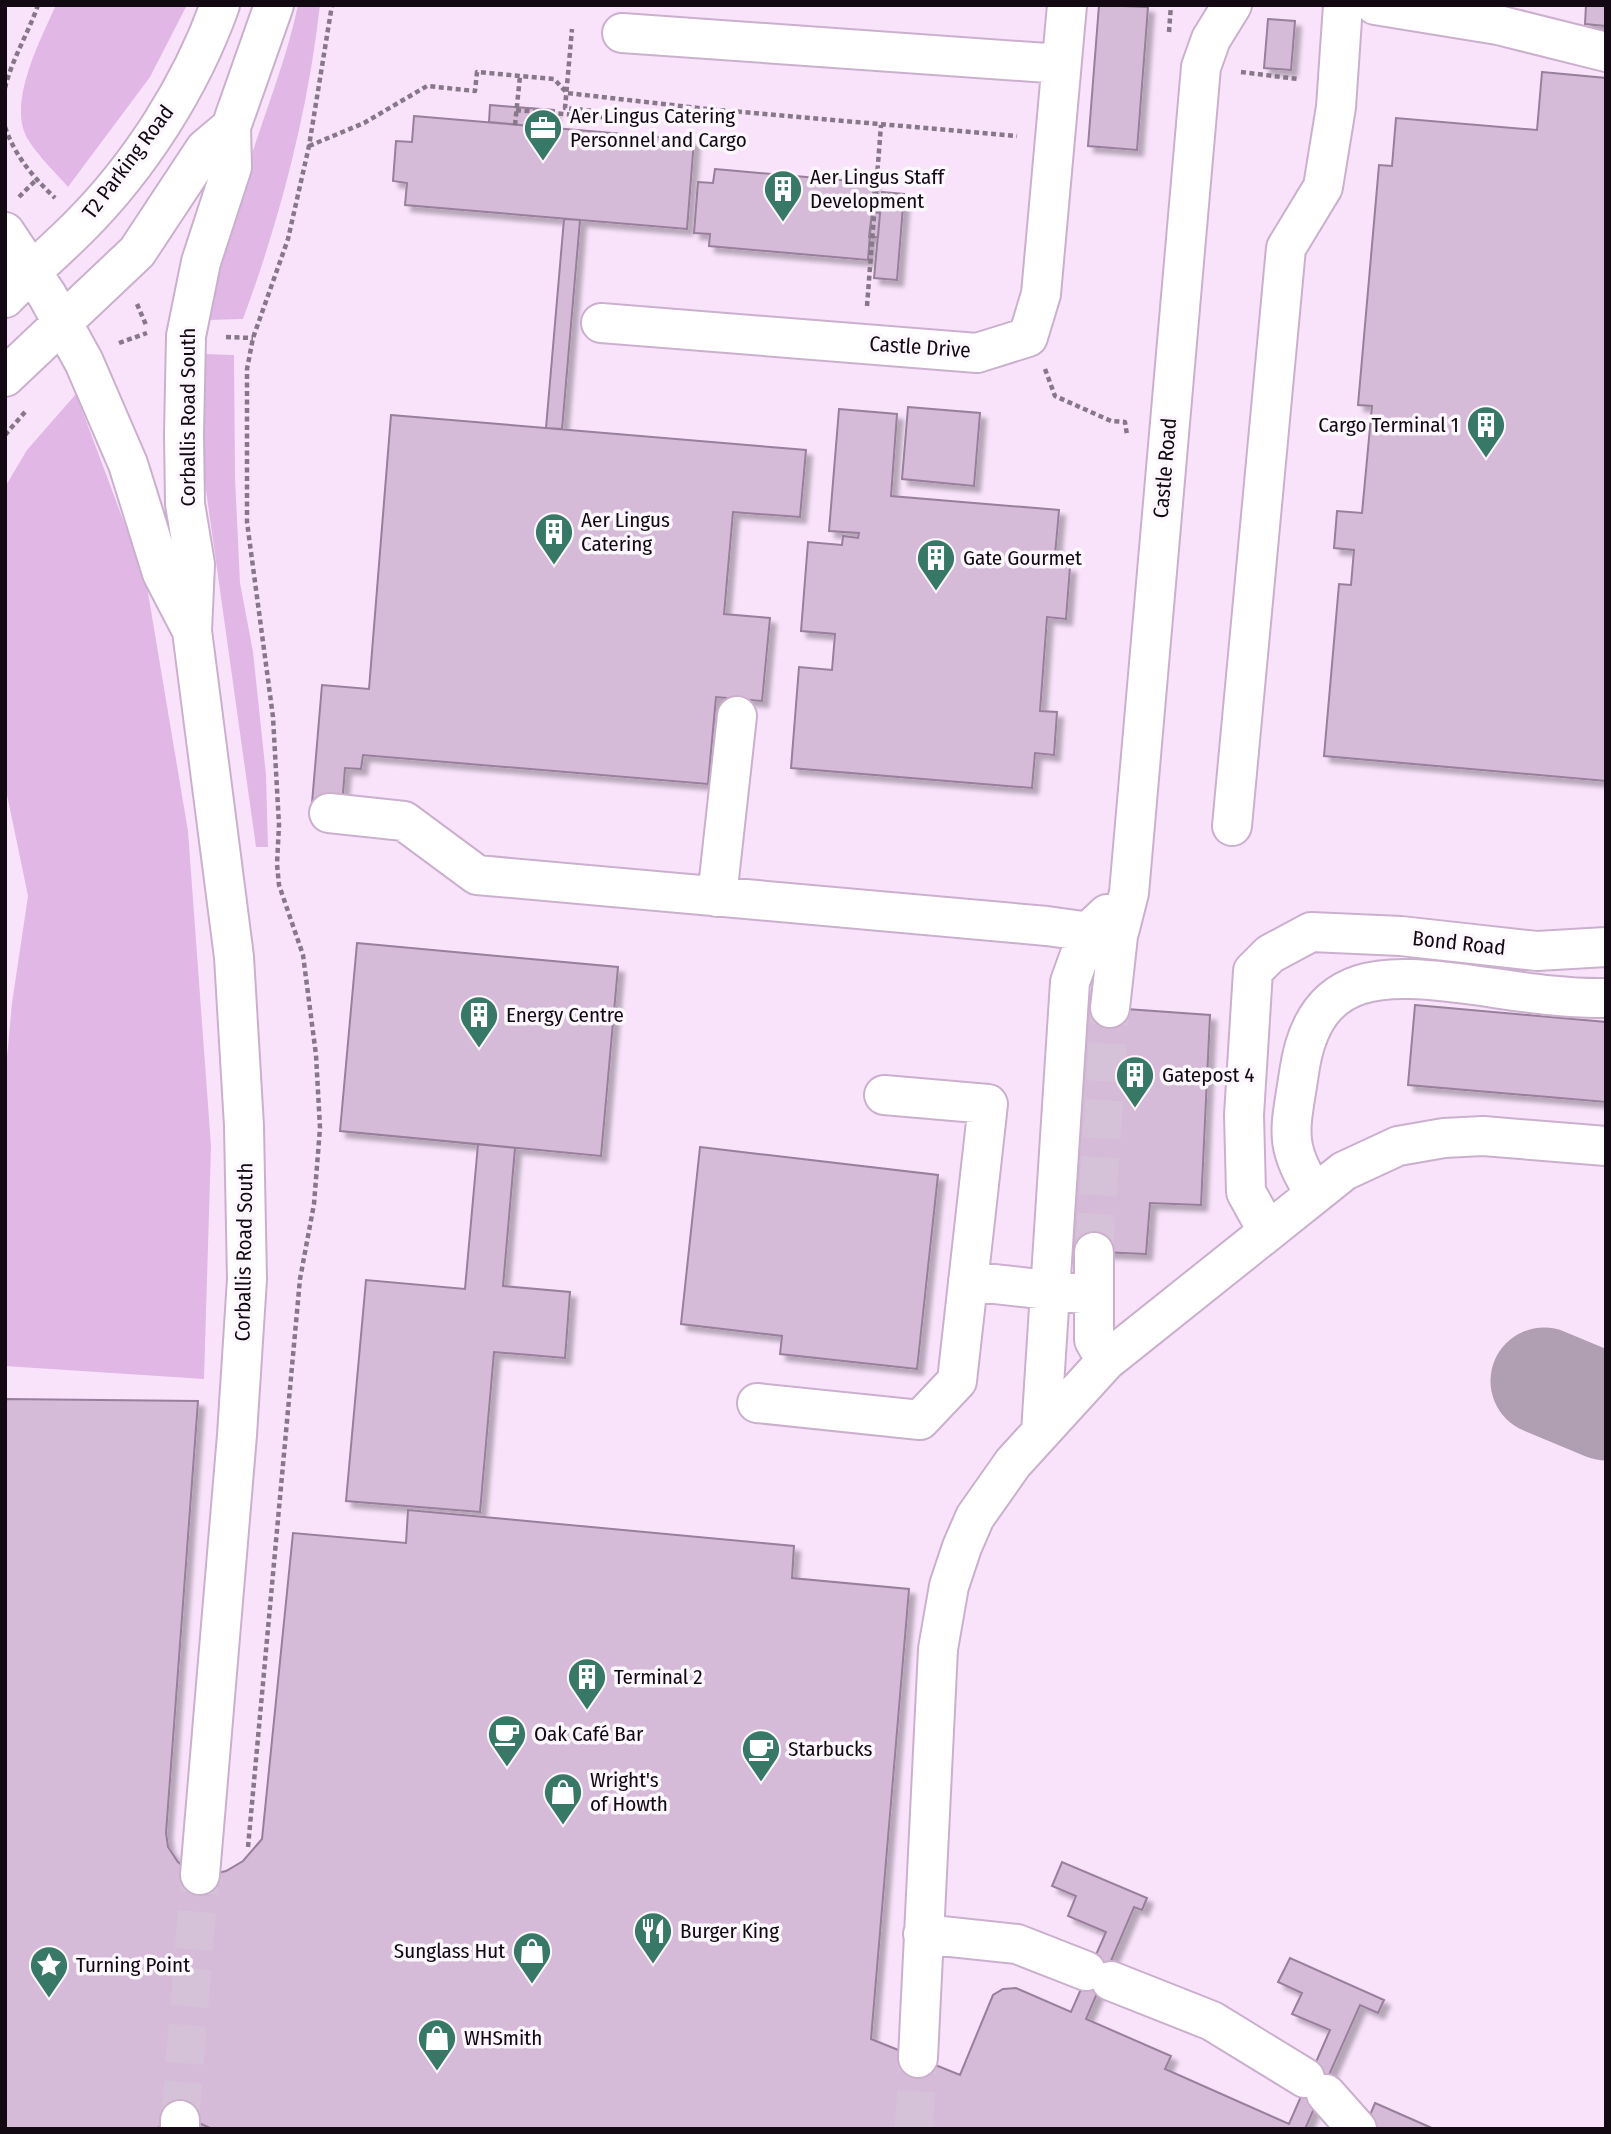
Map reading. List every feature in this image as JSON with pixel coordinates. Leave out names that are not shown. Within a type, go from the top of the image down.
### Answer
[{"type":"street","name":"T2 Parking Road","points":[[18,285],[93,212],[142,151],[180,93],[220,5]]},
{"type":"street","name":"Corballis Road South","points":[[200,1875],[237,1435],[247,1279],[244,1126],[234,957],[192,631],[195,564],[186,504],[186,336],[201,261],[232,167],[232,127],[274,5]]},
{"type":"street","points":[[1028,337],[1041,294],[1067,5]]},
{"type":"street","name":"Castle Road","points":[[1103,934],[1129,893],[1164,471],[1202,67],[1211,39],[1232,5]]},
{"type":"street","points":[[1232,826],[1286,248],[1324,187],[1337,95],[1343,5]]},
{"type":"street","points":[[1375,5],[1498,25],[1606,52]]},
{"type":"street","points":[[622,33],[1061,64]]},
{"type":"street","points":[[5,377],[137,252],[205,149],[232,127]]},
{"type":"street","name":"Corballis Road South","points":[[11,216],[18,285],[62,322],[110,421],[128,464],[162,573],[192,631]]},
{"type":"street","name":"Castle Drive","points":[[601,323],[976,353],[1028,337]]},
{"type":"street","points":[[717,897],[737,716]]},
{"type":"street","points":[[329,813],[404,821],[477,875],[1103,934]]},
{"type":"street","name":"Bond Road","points":[[1267,1230],[1246,1192],[1244,1115],[1253,971],[1270,954],[1311,932],[1401,936],[1537,951],[1606,947]]},
{"type":"street","points":[[1103,934],[1110,1008]]},
{"type":"street","points":[[1041,1432],[1070,982],[1103,934]]},
{"type":"street","points":[[1315,1194],[1297,1167],[1291,1147],[1302,1051],[1320,1013],[1348,989],[1374,980],[1410,977],[1549,995],[1606,998]]},
{"type":"street","points":[[757,1403],[920,1420],[957,1381],[988,1104],[884,1095]]},
{"type":"street","points":[[918,2058],[939,1649],[949,1586],[975,1517],[1013,1463],[1106,1361],[1344,1171],[1398,1146],[1444,1138],[1483,1136],[1606,1146]]},
{"type":"street","points":[[1094,1252],[1094,1340],[1106,1361]]},
{"type":"street","points":[[968,1281],[1092,1295]]},
{"type":"street","points":[[923,1934],[1017,1944],[1212,2021],[1316,2086],[1357,2129]]},
{"type":"path","points":[[5,88],[10,67],[29,32],[38,5]]},
{"type":"path","points":[[253,338],[288,239],[309,146],[332,5]]},
{"type":"path","points":[[516,110],[623,120],[623,114],[565,108],[572,29]]},
{"type":"path","points":[[1202,67],[1337,95]]},
{"type":"path","points":[[309,146],[364,123],[426,86],[475,91],[477,72],[554,79],[567,93],[881,125],[1053,139]]},
{"type":"path","points":[[515,125],[520,76]]},
{"type":"path","points":[[864,344],[881,125]]},
{"type":"path","points":[[5,127],[12,148],[36,180],[60,202]]},
{"type":"path","points":[[11,216],[36,180]]},
{"type":"path","points":[[107,347],[148,333]]},
{"type":"path","points":[[1028,337],[1054,385],[1055,396],[1111,421],[1125,422],[1134,468],[1164,471]]},
{"type":"shaded area","points":[[56,5],[187,5],[150,77],[68,187],[29,141],[23,127],[21,110],[28,73]]},
{"type":"shaded area","points":[[298,5],[320,5],[300,125],[269,243],[243,319],[208,320],[239,195],[283,62]]},
{"type":"shaded area","points":[[205,354],[234,355],[235,477],[240,583],[253,652],[266,775],[268,847],[256,847],[205,483]]},
{"type":"shaded area","points":[[76,394],[146,581],[188,831],[211,1146],[204,1379],[5,1366],[5,1079],[12,1003],[28,896],[5,785],[5,487],[27,450]]},
{"type":"building","points":[[1099,5],[1148,7],[1137,150],[1088,146]]},
{"type":"building","points":[[1586,5],[1606,5],[1606,26],[1585,24]]},
{"type":"building","points":[[1268,19],[1295,21],[1291,70],[1264,68]]},
{"type":"building","name":"Cargo Terminal 1","points":[[1542,72],[1606,78],[1606,781],[1324,756],[1339,584],[1351,585],[1354,550],[1334,548],[1337,511],[1362,513],[1372,406],[1358,405],[1379,165],[1392,166],[1396,118],[1537,130]]},
{"type":"building","points":[[490,105],[554,110],[552,128],[489,122]]},
{"type":"building","name":"Aer Lingus Catering Personnel and Cargo","points":[[414,116],[694,140],[687,229],[405,205],[407,183],[393,181],[396,141],[412,142]]},
{"type":"building","name":"Aer Lingus Staff Development","points":[[715,169],[874,183],[868,260],[709,246],[710,234],[694,233],[698,182],[713,183]]},
{"type":"building","points":[[882,192],[904,194],[897,280],[874,278]]},
{"type":"building","points":[[872,212],[880,213],[878,237],[869,237]]},
{"type":"building","points":[[564,219],[580,220],[562,429],[546,428]]},
{"type":"building","points":[[908,407],[980,413],[974,486],[902,479]]},
{"type":"building","name":"Gate Gourmet","points":[[839,409],[897,414],[891,496],[1059,510],[1054,566],[1070,567],[1066,619],[1047,617],[1040,711],[1057,712],[1054,755],[1035,753],[1032,788],[791,768],[799,667],[832,670],[835,634],[801,631],[808,542],[842,545],[843,536],[858,538],[859,533],[829,531]]},
{"type":"building","name":"Aer Lingus Catering","points":[[391,415],[806,450],[800,517],[733,512],[724,614],[770,618],[762,701],[716,697],[708,784],[363,755],[361,769],[345,768],[342,806],[312,803],[322,685],[369,689]]},
{"type":"building","name":"Energy Centre","points":[[357,943],[618,967],[601,1156],[340,1131]]},
{"type":"building","name":"Gatepost 4","points":[[1070,1005],[1210,1015],[1201,1205],[1150,1203],[1146,1254],[1055,1250]]},
{"type":"building","points":[[1415,1005],[1606,1022],[1606,1102],[1408,1085]]},
{"type":"building","points":[[478,1144],[515,1148],[503,1286],[570,1292],[565,1358],[494,1352],[480,1512],[346,1501],[366,1280],[465,1289]]},
{"type":"building","points":[[700,1147],[938,1175],[917,1369],[780,1354],[782,1336],[681,1324]]},
{"type":"building","name":"Terminal 2","points":[[5,1399],[198,1401],[166,1833],[168,1847],[178,1862],[188,1870],[213,1874],[226,1871],[243,1861],[262,1839],[293,1533],[406,1543],[408,1510],[794,1546],[792,1578],[909,1589],[871,2039],[960,2075],[993,1995],[1003,1989],[1016,1988],[1071,2012],[1106,1932],[1068,1916],[1076,1896],[1052,1886],[1062,1862],[1147,1898],[1142,1910],[1134,1907],[1086,2019],[1171,2056],[1165,2069],[1289,2124],[1330,2030],[1292,2014],[1302,1993],[1278,1982],[1290,1958],[1384,2000],[1378,2013],[1360,2005],[1305,2129],[212,2129],[195,2121],[167,2123],[156,2129],[5,2129]]},
{"type":"building","points":[[1375,2103],[1434,2129],[1364,2129]]},
{"type":"taxiway","points":[[1544,1381],[1606,1407]]},
{"type":"tunnel","points":[[1094,1252],[1110,1008]]},
{"type":"tunnel","points":[[180,2120],[200,1875]]},
{"type":"tunnel","points":[[914,2129],[918,2058]]},
{"type":"place","name":"Aer Lingus Catering Personnel and Cargo","points":[[543,162]]},
{"type":"place","name":"Aer Lingus Staff Development","points":[[783,223]]},
{"type":"place","name":"Cargo Terminal 1","points":[[1486,459]]},
{"type":"place","name":"Aer Lingus Catering","points":[[554,566]]},
{"type":"place","name":"Gate Gourmet","points":[[936,592]]},
{"type":"place","name":"Energy Centre","points":[[479,1049]]},
{"type":"place","name":"Gatepost 4","points":[[1135,1109]]},
{"type":"place","name":"Terminal 2","points":[[587,1711]]},
{"type":"place","name":"Oak Café Bar","points":[[507,1768]]},
{"type":"place","name":"Starbucks","points":[[761,1783]]},
{"type":"place","name":"Wright's of Howth","points":[[563,1826]]},
{"type":"place","name":"Burger King","points":[[653,1965]]},
{"type":"place","name":"Sunglass Hut","points":[[532,1985]]},
{"type":"place","name":"Turning Point","points":[[49,1999]]},
{"type":"place","name":"WHSmith","points":[[437,2072]]}]
